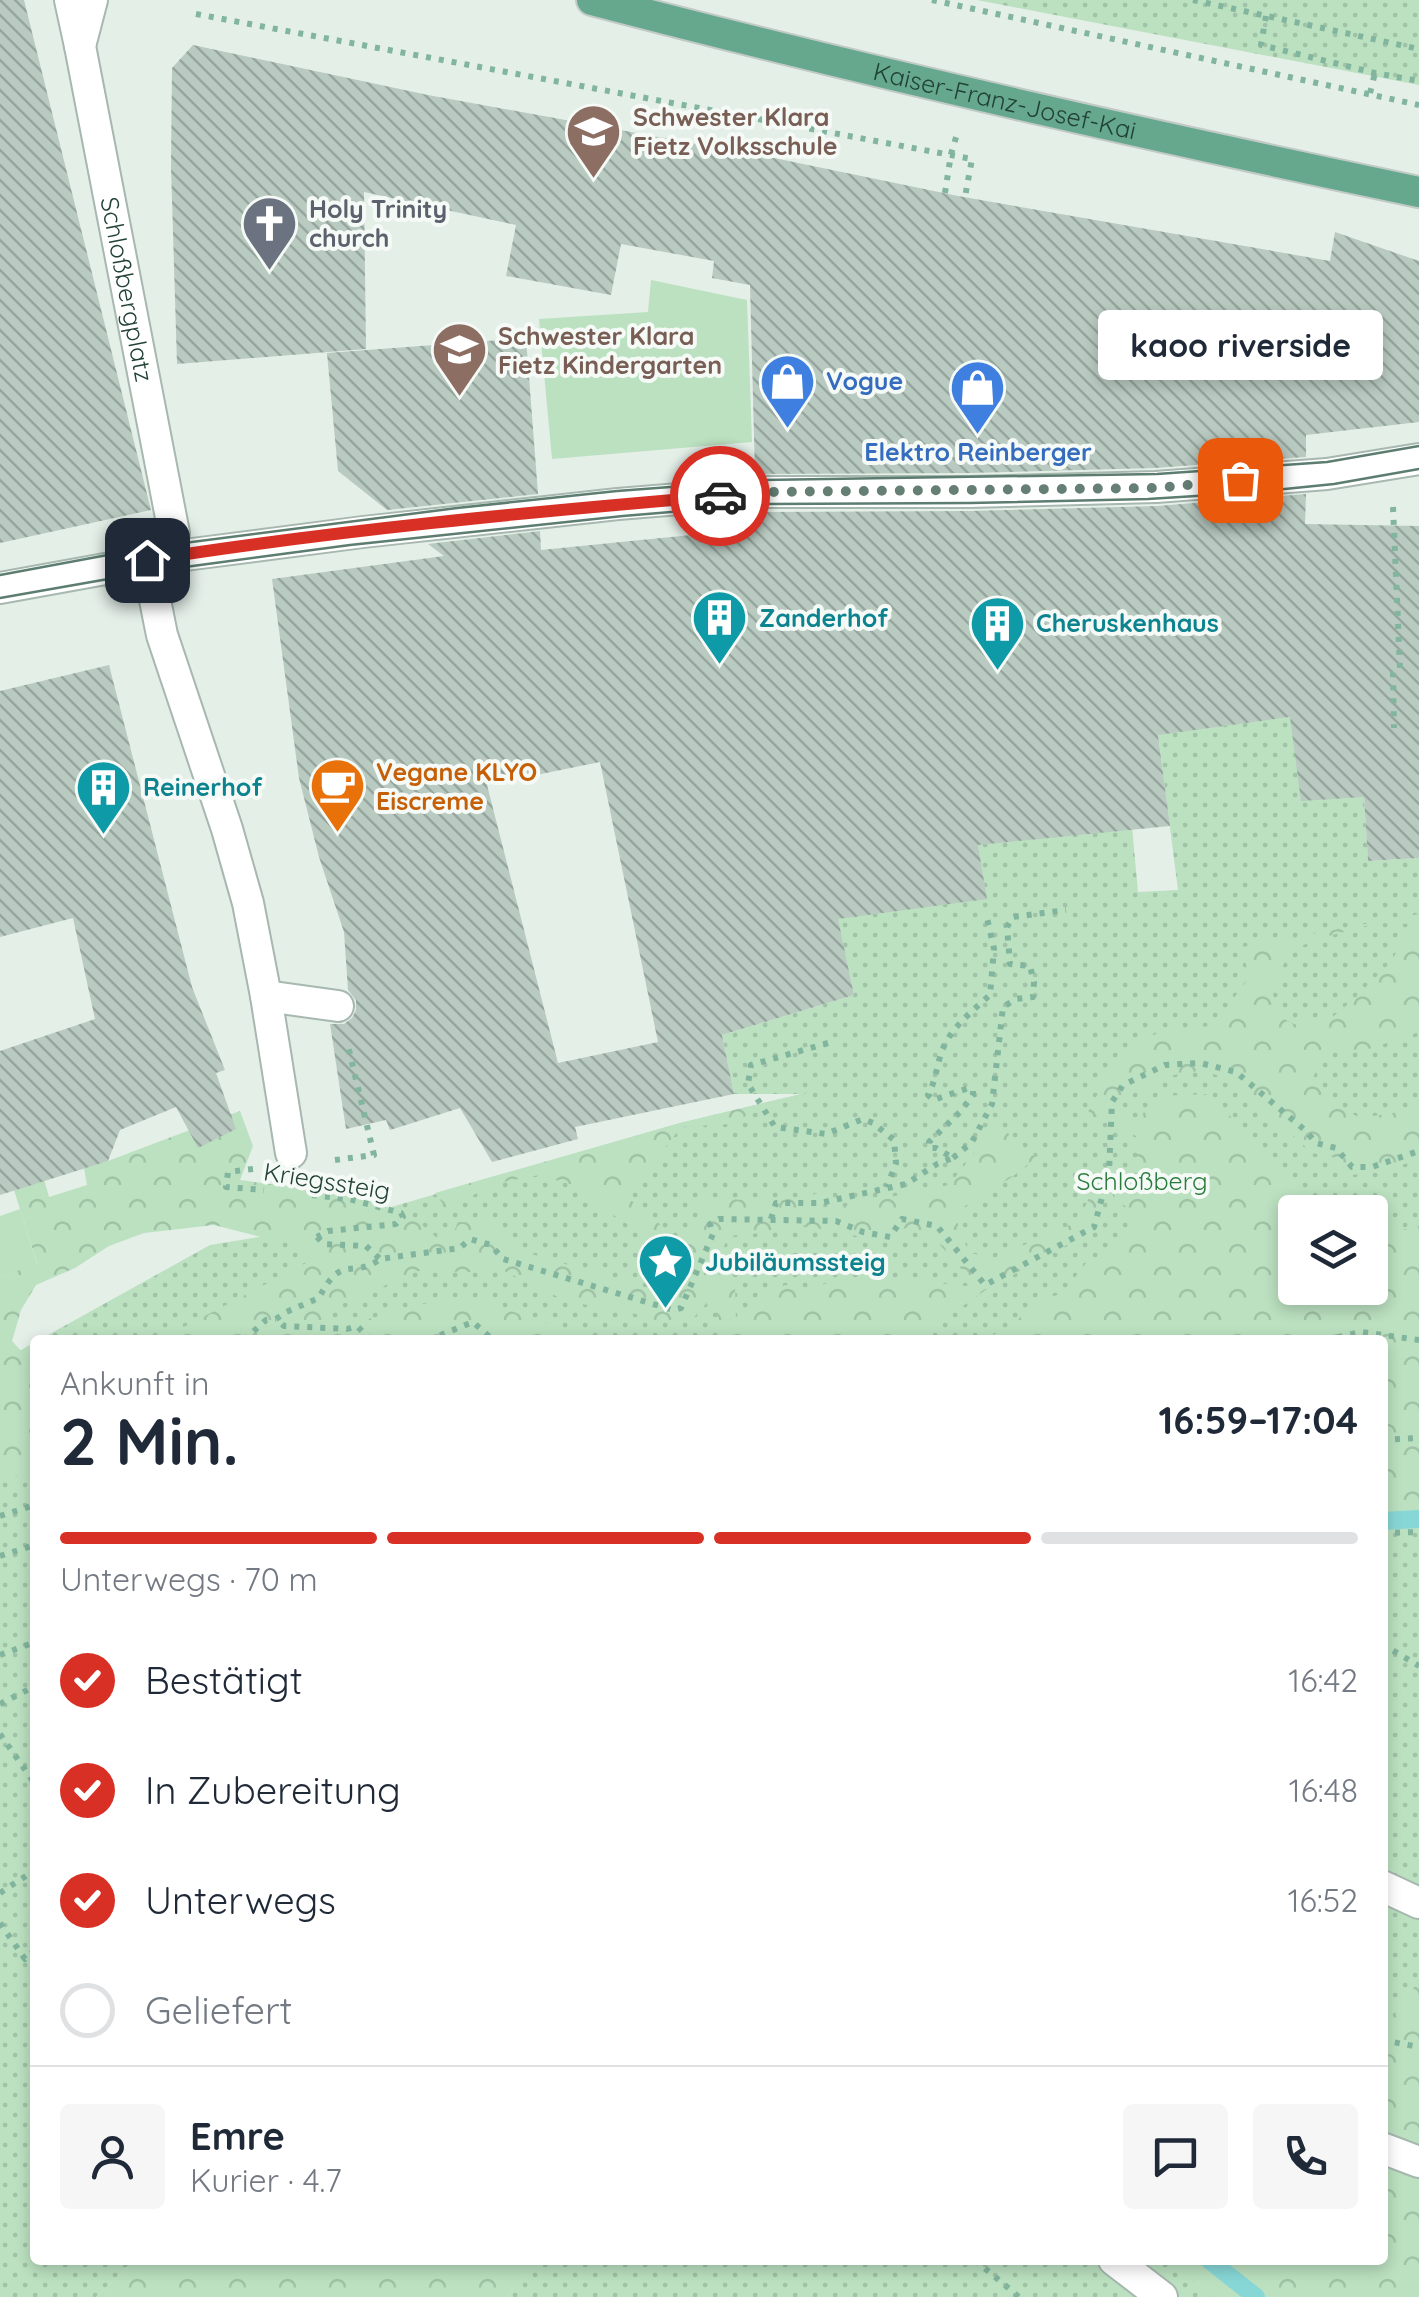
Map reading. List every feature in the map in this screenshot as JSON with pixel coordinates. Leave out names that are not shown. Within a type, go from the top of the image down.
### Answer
[{"type":"main road","name":"Kaiser-Franz-Josef-Kai","points":[[592,0],[964,93],[1419,192]]},
{"type":"street","name":"Schloßbergplatz","points":[[70,0],[174,533]]},
{"type":"street","name":"Schloßbergplatz","points":[[80,46],[92,0]]},
{"type":"street","points":[[0,588],[147,560],[428,524],[685,498],[765,492],[1156,488],[1327,474],[1418,459]]},
{"type":"street","points":[[147,560],[162,636],[248,903],[291,1153]]},
{"type":"street","points":[[266,996],[338,1006]]},
{"type":"street","points":[[1388,1889],[1419,1903]]},
{"type":"street","points":[[1388,2150],[1419,2162]]},
{"type":"street","points":[[1120,2265],[1162,2297]]},
{"type":"path","points":[[932,0],[1419,104]]},
{"type":"path","points":[[1193,0],[1419,49]]},
{"type":"path","points":[[196,14],[972,158],[965,197]]},
{"type":"path","points":[[1266,16],[1261,45],[1419,81]]},
{"type":"path","points":[[1370,93],[1375,73]]},
{"type":"path","points":[[945,193],[964,93]]},
{"type":"path","points":[[1392,498],[1400,668],[1393,673],[1394,728]]},
{"type":"path","points":[[772,1220],[776,1204],[820,1203],[906,1184],[954,1158],[972,1142],[992,1104],[1003,1007],[1016,999],[1033,997],[1030,966],[1010,964],[1007,927],[1013,917],[1066,910]]},
{"type":"path","points":[[954,1158],[929,1148],[929,1142],[960,1112],[973,1090],[933,1100],[928,1095],[936,1081],[940,1054],[960,1022],[990,995],[994,949],[987,918]]},
{"type":"path","points":[[828,1043],[751,1065],[748,1084],[775,1126],[826,1134],[863,1119],[873,1122],[894,1140],[896,1163],[886,1188]]},
{"type":"path","name":"Kriegssteig","points":[[352,1062],[374,1155]]},
{"type":"path","points":[[276,1320],[319,1298],[327,1281],[339,1270],[374,1264],[380,1259],[460,1248],[470,1239],[490,1245],[503,1259],[673,1310],[681,1308],[714,1234],[710,1224],[719,1219],[836,1221],[890,1237],[902,1219],[937,1226],[985,1285],[1094,1227],[1109,1172],[1112,1102],[1123,1086],[1165,1066],[1200,1063],[1236,1072],[1316,1143],[1336,1148],[1352,1167],[1372,1167],[1419,1151]]},
{"type":"path","name":"Kriegssteig","points":[[228,1172],[226,1186],[279,1192]]},
{"type":"path","name":"Kriegssteig","points":[[296,1194],[349,1199],[401,1213],[396,1224],[328,1231],[317,1238],[324,1244],[366,1246],[380,1259]]},
{"type":"path","points":[[250,1335],[266,1320],[276,1320],[284,1326],[358,1326],[366,1335]]},
{"type":"path","points":[[440,1335],[473,1322],[487,1335]]},
{"type":"path","points":[[1348,1335],[1383,1335]]},
{"type":"path","points":[[1388,1336],[1419,1340]]},
{"type":"path","points":[[1388,1440],[1419,1438]]},
{"type":"path","points":[[0,1516],[30,1506]]},
{"type":"path","points":[[1388,1533],[1419,1532]]},
{"type":"path","points":[[0,1556],[30,1546]]},
{"type":"path","points":[[0,1655],[30,1644]]},
{"type":"path","points":[[1388,1648],[1419,1666]]},
{"type":"path","points":[[0,1704],[30,1689]]},
{"type":"path","points":[[0,1734],[30,1777]]},
{"type":"path","points":[[0,1892],[30,1873]]},
{"type":"path","points":[[0,1924],[25,1959],[30,1954]]},
{"type":"path","points":[[1388,2041],[1419,2048]]},
{"type":"path","points":[[982,2265],[1018,2297]]},
{"type":"green space","points":[[977,0],[1419,0],[1419,85]]},
{"type":"green space","points":[[651,280],[747,300],[752,442],[552,459],[539,319],[648,312]]},
{"type":"green space","name":"Schloßberg","points":[[1290,717],[1364,797],[1368,861],[1419,858],[1419,2297],[506,2297],[532,2265],[1388,2265],[1388,1335],[48,1335],[210,1245],[326,1226],[680,1123],[802,1094],[734,1094],[722,1035],[854,995],[832,893],[986,898],[978,845],[1131,816],[1138,892],[1178,890],[1158,734]]},
{"type":"green space","points":[[1419,914],[1419,1032],[1366,1050],[1326,1049],[1313,1078],[1343,1109],[1360,1118],[1419,1109],[1419,1160],[1352,1175],[1333,1157],[1312,1153],[1231,1078],[1198,1071],[1168,1076],[1123,1099],[1120,1117],[1137,1130],[1140,1117],[1158,1096],[1207,1094],[1303,1195],[1278,1195],[1278,1305],[1388,1305],[1388,1233],[1419,1226],[1419,1510],[1388,1513],[1388,1335],[993,1335],[1039,1301],[1063,1293],[1086,1263],[1126,1241],[1131,1211],[1115,1198],[1110,1182],[1096,1229],[987,1289],[922,1335],[725,1335],[711,1298],[690,1322],[655,1320],[566,1301],[496,1267],[471,1272],[418,1271],[322,1313],[335,1319],[367,1319],[450,1298],[465,1298],[587,1335],[272,1335],[256,1319],[242,1335],[169,1335],[308,1262],[307,1252],[299,1244],[214,1225],[144,1233],[109,1246],[75,1268],[36,1285],[21,1310],[12,1341],[30,1361],[30,1470],[0,1484],[0,1277],[37,1263],[14,1190],[44,1179],[49,1197],[87,1185],[84,1168],[240,1111],[253,1146],[240,1180],[373,1202],[398,1211],[439,1240],[451,1239],[458,1222],[491,1223],[518,1250],[664,1293],[672,1260],[601,1208],[580,1187],[539,1175],[498,1183],[448,1211],[435,1193],[680,1123],[809,1092],[731,1124],[681,1127],[627,1197],[685,1245],[705,1198],[788,1199],[819,1193],[831,1186],[821,1211],[949,1185],[997,1124],[1038,1156],[965,1206],[958,1219],[958,1230],[970,1253],[994,1258],[1079,1221],[1104,1170],[1147,1180],[1137,1155],[1136,1136],[1088,1112],[1121,1050],[1160,1032],[1210,1026],[1249,977],[1242,947]],"holes":[[[1377,923],[1412,924],[1391,962],[1329,1020],[1294,1024],[1280,1017],[1273,994],[1288,952],[1317,939]],[[800,1225],[893,1243],[905,1228],[928,1231],[977,1287],[849,1277],[810,1288],[785,1285],[762,1297],[736,1325],[735,1285],[715,1271],[728,1236]]]},
{"type":"green space","points":[[20,1209],[37,1264],[0,1277],[0,1216]]},
{"type":"green space","points":[[30,1345],[30,2265],[128,2265],[96,2297],[0,2297],[0,1362]]},
{"type":"green space","points":[[1419,1980],[1419,2297],[1214,2297],[1172,2265],[1388,2265],[1388,2016],[1392,2019]]},
{"type":"green space","points":[[533,2265],[506,2297],[96,2297],[127,2268]]},
{"type":"building","points":[[0,0],[24,0],[151,510],[0,543]]},
{"type":"building","points":[[193,45],[428,95],[958,196],[1330,261],[1335,232],[1419,261],[1419,422],[1306,435],[1306,457],[1155,468],[755,474],[750,285],[712,278],[714,261],[621,244],[611,295],[506,276],[516,225],[364,192],[366,349],[177,364],[172,68]]},
{"type":"building","points":[[526,338],[538,494],[387,510],[338,471],[327,353]]},
{"type":"building","points":[[1306,494],[1305,524],[1419,526],[1419,858],[1368,861],[1364,797],[1301,801],[1290,717],[1158,735],[1170,826],[978,845],[987,899],[838,919],[854,995],[722,1035],[734,1094],[575,1127],[578,1139],[492,1162],[460,1108],[390,1130],[386,1120],[346,1129],[330,1024],[344,1024],[352,1018],[356,1000],[348,990],[344,932],[299,778],[272,579],[444,556],[428,544],[540,531],[541,550],[701,534],[757,524],[756,512],[1157,506]],"holes":[[[600,762],[658,1042],[558,1063],[487,785]]]},
{"type":"building","points":[[109,665],[192,987],[225,1070],[216,1073],[236,1129],[198,1148],[176,1107],[120,1130],[108,1161],[0,1195],[0,1051],[95,1019],[73,918],[0,937],[0,691]]},
{"type":"waterway","points":[[1388,1521],[1419,1519]]},
{"type":"waterway","points":[[1215,2265],[1256,2297]]},
{"type":"tram line","points":[[0,575],[145,548],[617,491],[763,480],[1157,474],[1327,462],[1419,446]]},
{"type":"tram line","points":[[0,598],[148,572],[350,545],[623,516],[767,504],[1148,499],[1334,484],[1419,469]]},
{"type":"way so far","points":[[720,496],[765,492],[1156,488],[1240,480]]},
{"type":"place","name":"Schwester Klara Fietz Volksschule","points":[[594,180]]},
{"type":"place","name":"Holy Trinity church","points":[[270,272]]},
{"type":"place","name":"Schwester Klara Fietz Kindergarten","points":[[459,399]]},
{"type":"place","name":"Vogue","points":[[787,430]]},
{"type":"place","name":"Elektro Reinberger","points":[[978,437]]},
{"type":"place","name":"kaoo riverside","points":[[1240,480]]},
{"type":"place","name":"Zanderhof","points":[[720,667]]},
{"type":"place","name":"Cheruskenhaus","points":[[997,672]]},
{"type":"place","name":"Vegane KLYO Eiscreme","points":[[337,835]]},
{"type":"place","name":"Reinerhof","points":[[104,836]]},
{"type":"place","name":"Jubiläumssteig","points":[[666,1311]]},
{"type":"route","points":[[147,560],[417,526],[720,496]]}]
